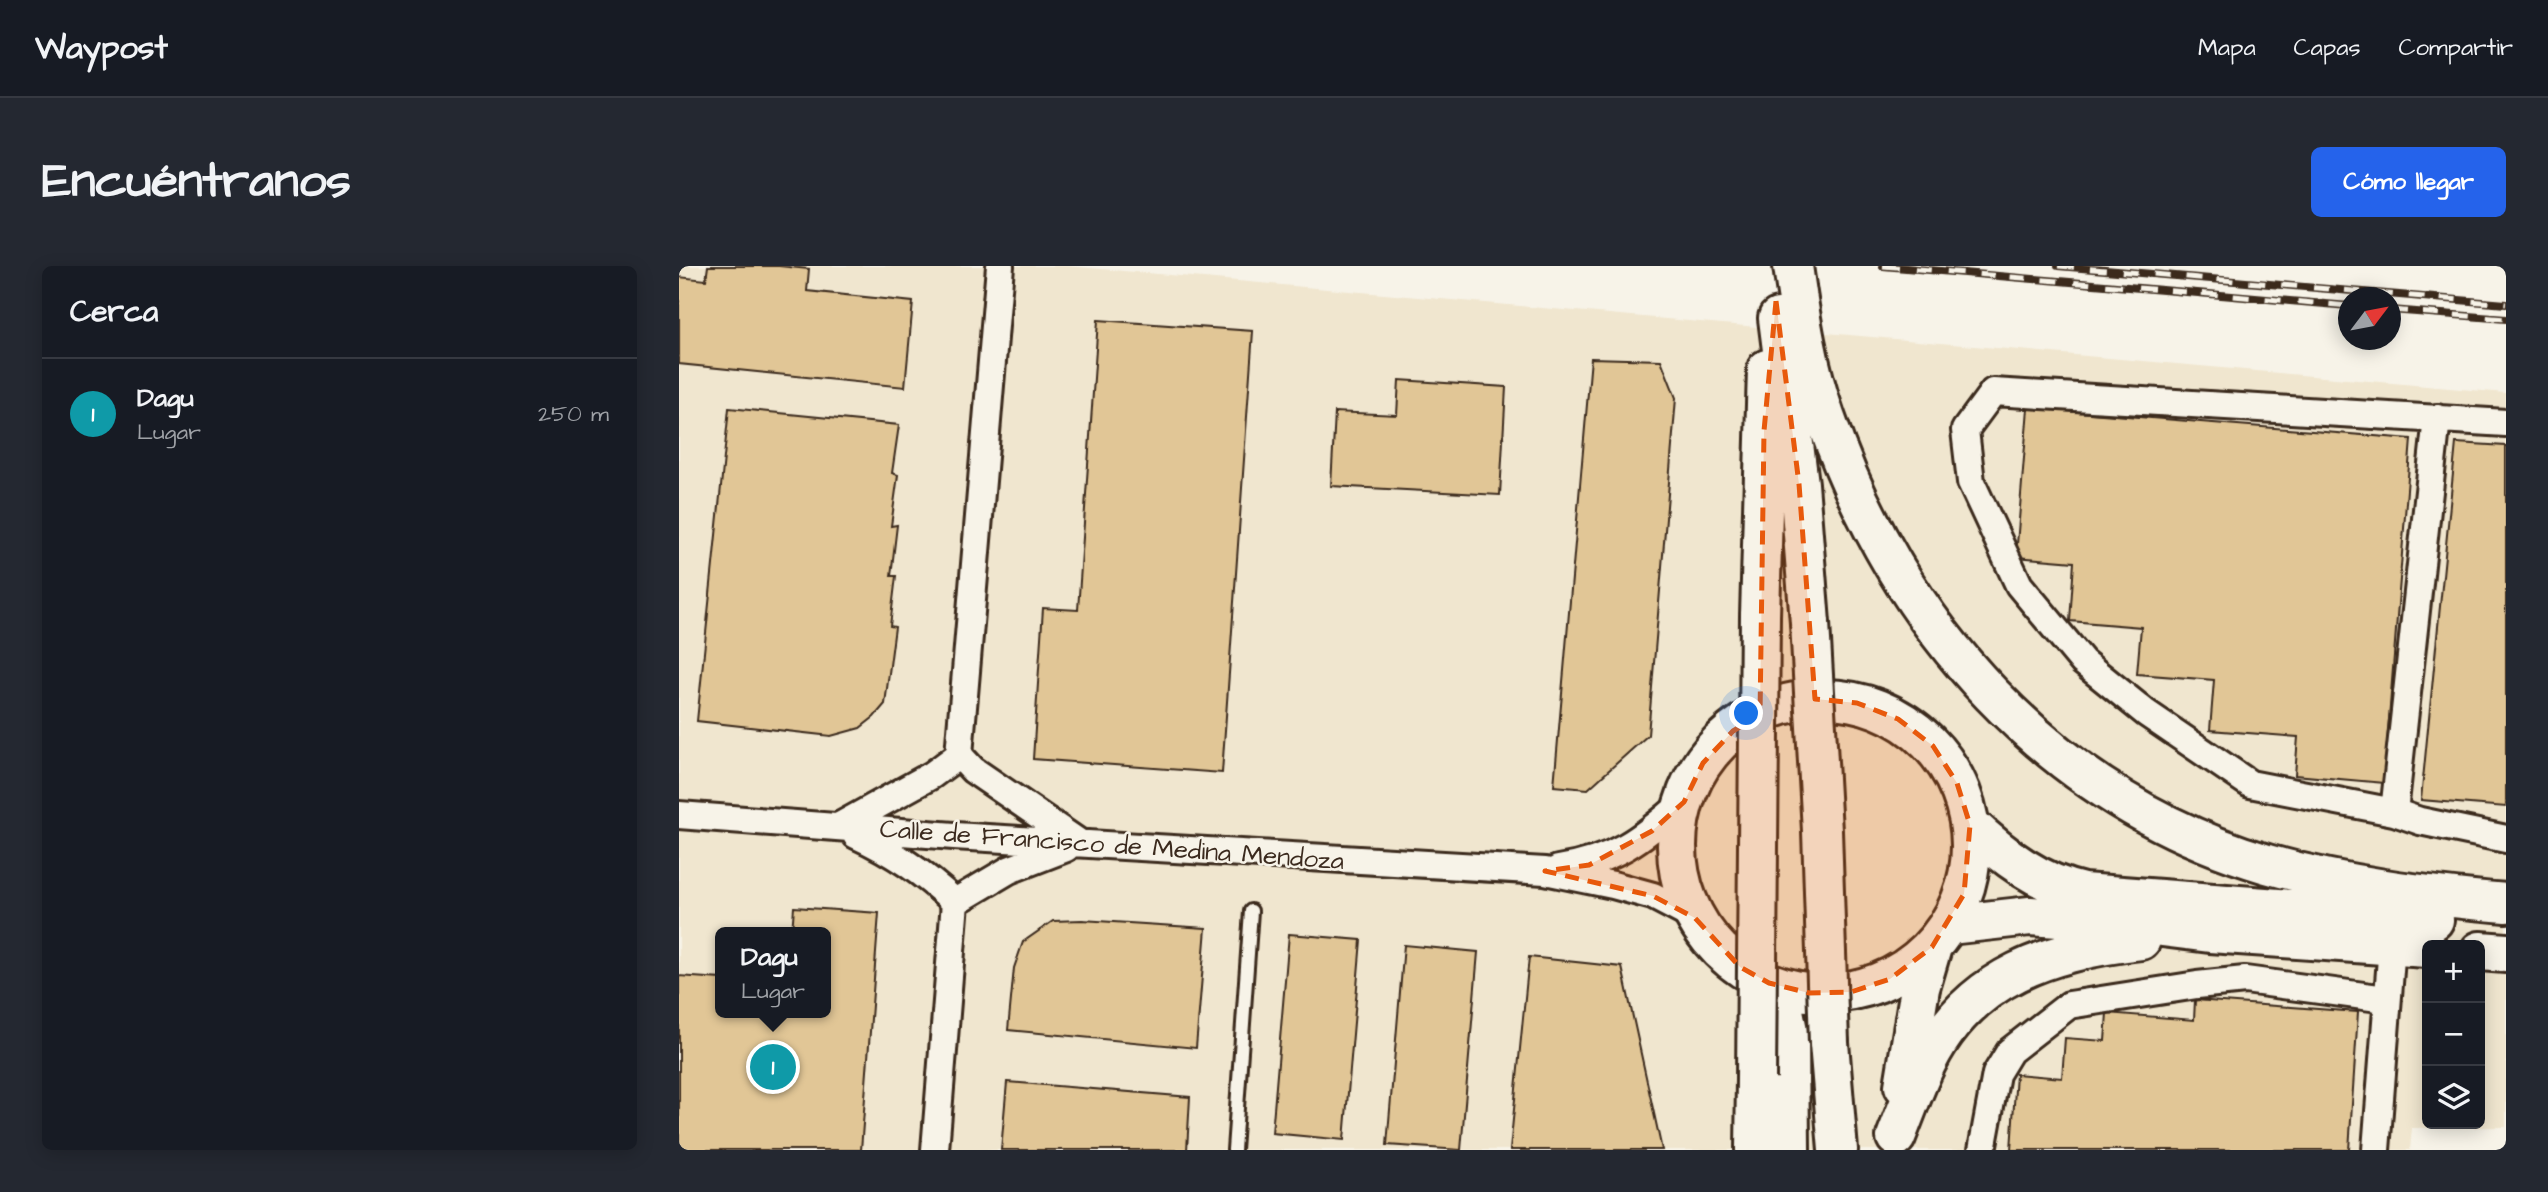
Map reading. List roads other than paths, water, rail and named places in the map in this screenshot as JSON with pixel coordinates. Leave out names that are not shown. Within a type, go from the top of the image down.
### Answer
[{"type":"highway","points":[[1755,1150],[1760,616],[1766,380],[1782,292],[1793,266]]},
{"type":"highway","points":[[1782,292],[1810,623],[1822,831],[1829,1043],[1838,1150]]},
{"type":"highway","points":[[1782,292],[1854,492],[1882,546],[1914,600],[1952,651],[1993,697],[2040,739],[2091,779],[2139,809],[2182,832],[2244,856],[2368,887],[2416,895],[2506,903]]},
{"type":"highway","points":[[1895,1143],[1920,988],[1941,936],[1964,894],[1971,860],[1970,825],[1957,783],[1933,746],[1898,719],[1857,702],[1813,699],[1771,708],[1733,731],[1703,763],[1683,802],[1677,841],[1681,881],[1695,918],[1715,945],[1740,967],[1769,983],[1809,993],[1851,992],[1890,979],[1941,936],[2030,916],[2130,923],[2210,933],[2409,946]]},
{"type":"highway","points":[[1970,825],[2020,867],[2063,889],[2083,893],[2506,926]]},
{"type":"highway","points":[[1895,1143],[1928,1060],[1947,1029],[1970,1002],[1996,981],[2025,967],[2081,950],[2114,943],[2210,933]]},
{"type":"highway","points":[[2485,951],[2506,953]]},
{"type":"highway","points":[[1769,983],[1784,1011],[1789,1036],[1790,1150]]},
{"type":"highway","points":[[1822,1150],[1829,1043]]},
{"type":"street","points":[[1000,266],[959,755],[973,771],[1079,843]]},
{"type":"street","points":[[2506,422],[1993,392],[1965,430],[1971,482],[2019,585],[2083,662],[2146,713],[2250,784],[2394,812],[2420,821],[2506,839]]},
{"type":"street","points":[[2394,812],[2437,418]]},
{"type":"street","points":[[838,827],[932,775],[959,755]]},
{"type":"street","name":"Calle de Francisco de Medina Mendoza","points":[[1545,872],[1589,864],[1622,850],[1651,831],[1683,802]]},
{"type":"street","name":"Calle de Francisco de Medina Mendoza","points":[[679,815],[1545,872],[1653,896],[1695,918]]},
{"type":"street","points":[[838,827],[890,850],[916,868],[955,902]]},
{"type":"street","points":[[955,902],[1009,870],[1079,843]]},
{"type":"street","points":[[935,1150],[955,902]]},
{"type":"street","points":[[2376,1150],[2386,999],[2409,946]]},
{"type":"street","points":[[1983,1150],[1996,1074],[2010,1051],[2069,1005],[2245,980],[2386,999]]},
{"type":"lane","points":[[1234,1150],[1251,911]]},
{"type":"railway","points":[[1883,266],[2338,305]]},
{"type":"railway","points":[[2058,266],[2506,304]]},
{"type":"railway","points":[[2401,311],[2506,319]]},
{"type":"place","name":"Dagu","points":[[773,1067]]}]
